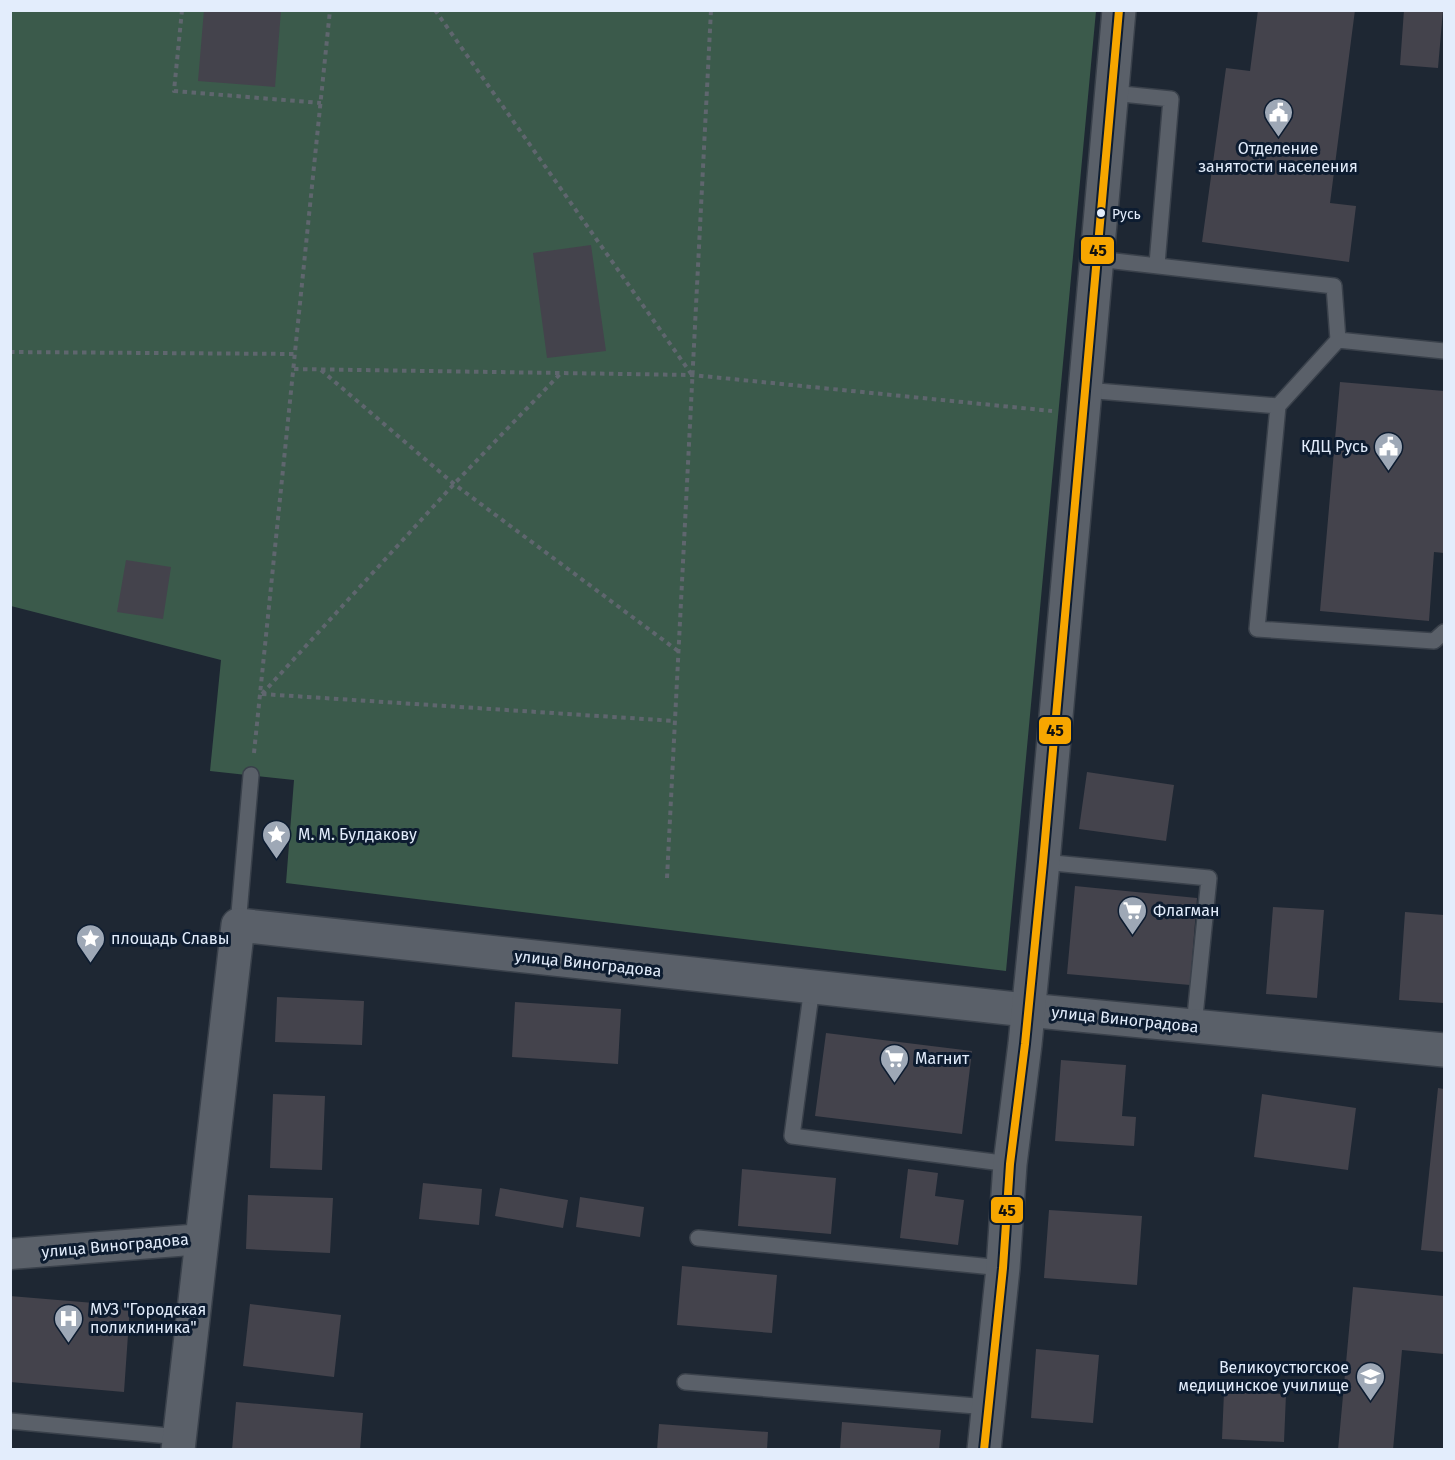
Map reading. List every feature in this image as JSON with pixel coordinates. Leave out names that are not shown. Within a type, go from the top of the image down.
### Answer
[{"type":"street","points":[[984,1449],[1003,1268],[1010,1164],[1042,862],[1119,10]]},
{"type":"street","name":"улица Виноградова","points":[[10,1254],[203,1239],[238,925],[1027,1010],[1444,1050]]},
{"type":"street","points":[[179,1443],[203,1239]]},
{"type":"lane","points":[[1112,93],[1171,99],[1157,264]]},
{"type":"lane","points":[[1097,258],[1334,286],[1338,340],[1278,406],[1257,629],[1434,641],[1444,632]]},
{"type":"lane","points":[[1338,340],[1444,351]]},
{"type":"lane","points":[[1084,402],[1278,406]]},
{"type":"lane","points":[[238,925],[251,775]]},
{"type":"lane","points":[[1042,862],[1209,878],[1194,1026]]},
{"type":"lane","points":[[812,987],[792,1136],[1010,1164]]},
{"type":"lane","points":[[698,1238],[1003,1268]]},
{"type":"lane","points":[[685,1382],[988,1407]]},
{"type":"lane","points":[[10,1421],[179,1443]]},
{"type":"path","points":[[182,10],[174,91],[321,104]]},
{"type":"path","points":[[251,775],[330,10]]},
{"type":"path","points":[[435,10],[692,375]]},
{"type":"path","points":[[668,878],[711,10]]},
{"type":"path","points":[[10,352],[296,354]]},
{"type":"path","points":[[294,369],[692,375],[1084,402]]},
{"type":"path","points":[[321,369],[454,484],[678,651]]},
{"type":"path","points":[[261,694],[454,484],[561,373]]},
{"type":"path","points":[[261,694],[675,721]]},
{"type":"green space","points":[[10,11],[1096,11],[1006,971],[286,883],[294,780],[210,771],[221,660],[11,606]]},
{"type":"building","points":[[204,10],[281,10],[275,87],[198,81]]},
{"type":"building","name":"Отделение занятости населения","points":[[1258,10],[1355,10],[1330,203],[1356,206],[1349,262],[1202,242],[1226,68],[1250,71]]},
{"type":"building","points":[[1404,10],[1443,10],[1438,68],[1400,65]]},
{"type":"building","points":[[591,245],[606,351],[547,358],[533,253]]},
{"type":"building","name":"КДЦ Русь","points":[[1340,382],[1444,391],[1444,553],[1434,552],[1429,621],[1320,611]]},
{"type":"building","points":[[126,560],[171,567],[163,619],[117,612]]},
{"type":"building","points":[[1087,772],[1174,785],[1166,841],[1079,829]]},
{"type":"building","name":"Флагман","points":[[1075,886],[1197,898],[1190,985],[1067,974]]},
{"type":"building","points":[[1273,907],[1324,910],[1317,998],[1266,994]]},
{"type":"building","points":[[1405,912],[1444,915],[1444,1003],[1399,1000]]},
{"type":"building","points":[[277,997],[364,1001],[362,1045],[275,1042]]},
{"type":"building","points":[[515,1002],[621,1009],[618,1064],[512,1057]]},
{"type":"building","name":"Магнит","points":[[826,1033],[972,1051],[962,1134],[815,1116]]},
{"type":"building","points":[[1061,1060],[1126,1065],[1122,1116],[1136,1117],[1134,1146],[1055,1141]]},
{"type":"building","points":[[1438,1088],[1444,1089],[1444,1252],[1421,1250]]},
{"type":"building","points":[[273,1094],[325,1096],[322,1170],[270,1168]]},
{"type":"building","points":[[1262,1094],[1356,1108],[1348,1170],[1254,1157]]},
{"type":"building","points":[[742,1169],[836,1178],[831,1234],[738,1226]]},
{"type":"building","points":[[908,1169],[938,1173],[935,1196],[964,1200],[958,1245],[900,1238]]},
{"type":"building","points":[[423,1183],[482,1189],[479,1225],[419,1219]]},
{"type":"building","points":[[500,1188],[568,1200],[563,1228],[495,1216]]},
{"type":"building","points":[[248,1195],[333,1198],[330,1253],[246,1249]]},
{"type":"building","points":[[580,1197],[644,1207],[640,1237],[576,1227]]},
{"type":"building","points":[[1049,1210],[1142,1216],[1137,1285],[1044,1278]]},
{"type":"building","points":[[682,1266],[777,1275],[772,1333],[677,1325]]},
{"type":"building","name":"Великоустюгское медицинское училище","points":[[1353,1287],[1444,1296],[1444,1354],[1402,1350],[1393,1450],[1338,1450]]},
{"type":"building","name":"МУЗ \"Городская поликлиника\"","points":[[10,1296],[130,1306],[124,1392],[10,1382]]},
{"type":"building","points":[[250,1304],[341,1315],[334,1377],[243,1366]]},
{"type":"building","points":[[1036,1349],[1099,1355],[1093,1423],[1031,1418]]},
{"type":"building","points":[[1224,1392],[1286,1394],[1284,1442],[1222,1439]]},
{"type":"building","points":[[236,1402],[363,1413],[360,1450],[232,1450]]},
{"type":"building","points":[[842,1422],[941,1430],[939,1450],[840,1450]]},
{"type":"building","points":[[659,1424],[768,1432],[767,1450],[657,1450]]},
{"type":"transit line","name":"45","points":[[984,1450],[1003,1268],[1010,1164],[1025,1044],[1043,862],[1119,10]]},
{"type":"place","name":"Отделение занятости населения","points":[[1278,138]]},
{"type":"place","name":"Русь","points":[[1101,213]]},
{"type":"place","name":"КДЦ Русь","points":[[1389,472]]},
{"type":"place","name":"М. М. Булдакову","points":[[277,860]]},
{"type":"place","name":"Флагман","points":[[1132,936]]},
{"type":"place","name":"площадь Славы","points":[[90,964]]},
{"type":"place","name":"Магнит","points":[[894,1084]]},
{"type":"place","name":"МУЗ \"Городская поликлиника\"","points":[[69,1344]]},
{"type":"place","name":"Великоустюгское медицинское училище","points":[[1370,1402]]}]
